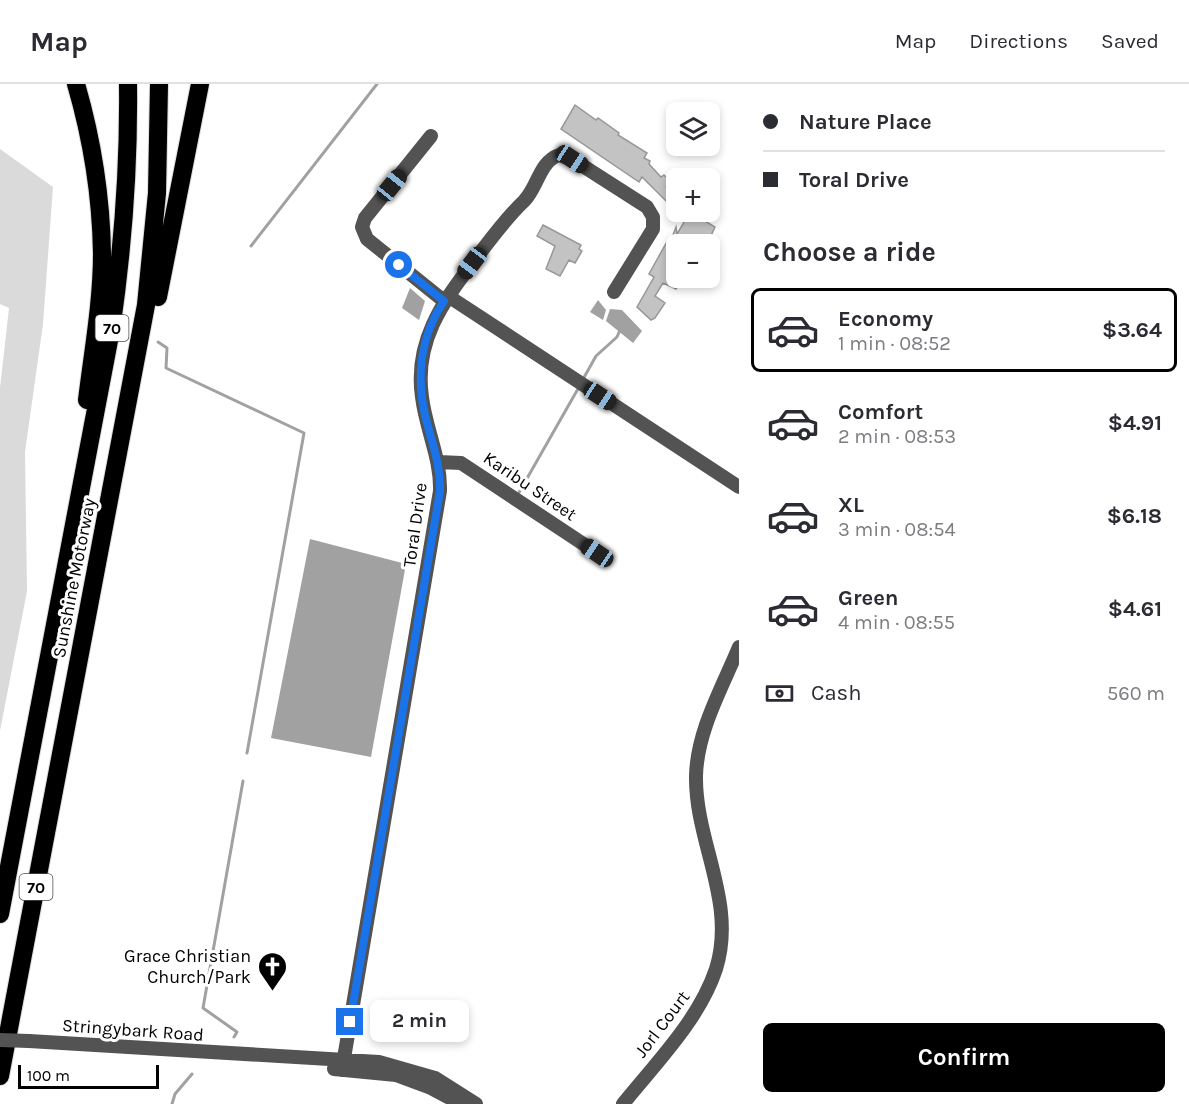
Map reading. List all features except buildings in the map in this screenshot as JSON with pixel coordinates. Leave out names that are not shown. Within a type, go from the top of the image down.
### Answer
[{"type":"highway","points":[[66,568],[97,318],[102,255],[94,161],[76,84]]},
{"type":"highway","name":"Sunshine Motorway","points":[[0,914],[111,330],[121,257],[129,134],[128,84]]},
{"type":"highway","name":"Sunshine Motorway","points":[[0,1076],[111,500],[146,305],[160,138],[159,84]]},
{"type":"highway","points":[[111,500],[151,334],[200,84]]},
{"type":"street","points":[[431,136],[365,218],[362,227],[367,239],[446,298],[739,487]]},
{"type":"street","name":"Toral Drive","points":[[343,1065],[438,506],[441,478],[439,462],[422,398],[421,367],[431,325],[446,298],[513,209],[529,195],[545,165],[559,155],[572,159],[646,207],[653,217],[652,229],[614,292]]},
{"type":"street","name":"Karibu Street","points":[[439,462],[462,463],[597,553]]},
{"type":"street","name":"Jorl Court","points":[[623,1104],[690,1020],[705,997],[716,969],[723,938],[721,900],[698,800],[696,776],[699,749],[707,723],[739,647]]},
{"type":"street","name":"Stringybark Road","points":[[0,1040],[408,1069],[435,1078],[476,1104]]},
{"type":"street","name":"Stringybark Road","points":[[343,1065],[396,1075],[431,1088],[461,1104]]},
{"type":"shaded area","points":[[0,149],[53,187],[43,324],[25,452],[27,591],[0,731],[0,388],[9,308],[0,304]]},
{"type":"shaded area","points":[[410,288],[425,301],[419,320],[402,308]]},
{"type":"shaded area","points":[[598,300],[606,310],[603,320],[590,312]]},
{"type":"shaded area","points":[[610,309],[622,310],[642,331],[633,343],[606,321]]},
{"type":"shaded area","points":[[310,539],[406,564],[371,757],[271,738]]},
{"type":"waterway","points":[[251,246],[377,84]]},
{"type":"waterway","points":[[582,381],[596,356],[617,337],[620,330]]},
{"type":"waterway","points":[[158,342],[167,348],[166,368],[304,433],[247,753]]},
{"type":"waterway","points":[[517,496],[579,387]]},
{"type":"waterway","points":[[234,1037],[237,1032],[203,1008],[243,781]]},
{"type":"waterway","points":[[172,1104],[175,1094],[192,1074]]},
{"type":"place","name":"Grace Christian Church/Park","points":[[272,992]]},
{"type":"route","points":[[350,1022],[441,478],[435,446],[425,417],[420,381],[426,339],[444,301],[399,265]]}]
